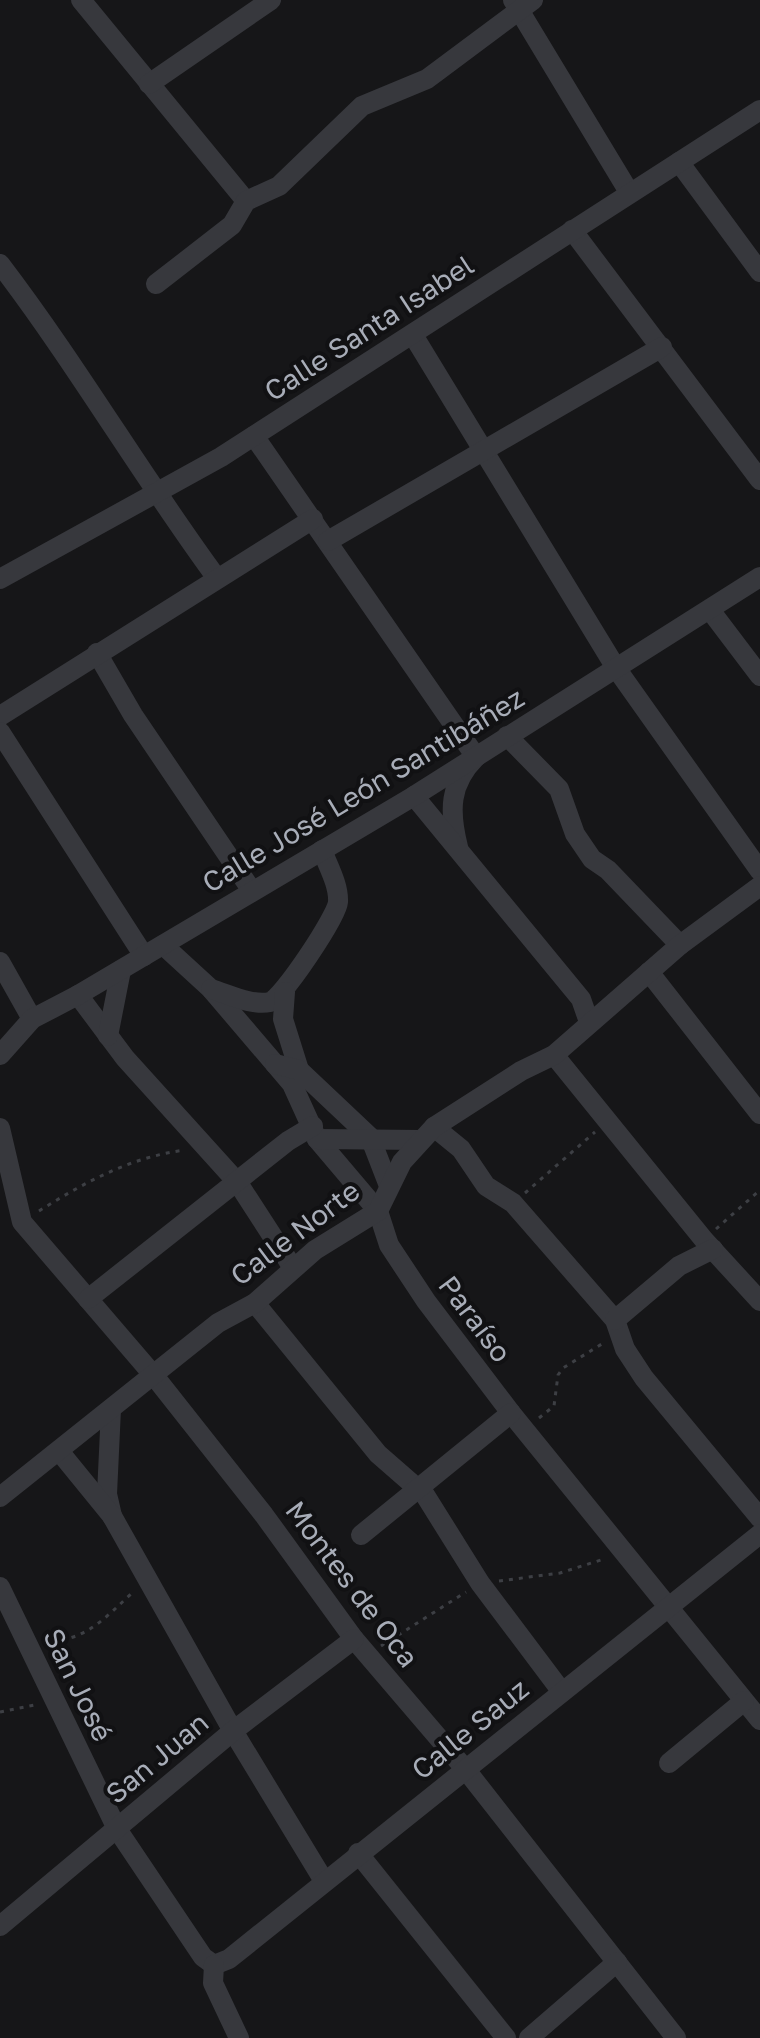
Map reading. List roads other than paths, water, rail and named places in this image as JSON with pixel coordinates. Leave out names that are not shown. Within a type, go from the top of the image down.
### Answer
[{"type":"street","points":[[81,0],[246,201]]},
{"type":"street","points":[[149,84],[271,0]]},
{"type":"street","points":[[156,284],[232,225],[246,201],[279,186],[362,106],[427,79],[521,3],[629,192]]},
{"type":"street","name":"Calle Santa Isabel","points":[[0,579],[254,436],[760,110]]},
{"type":"street","points":[[679,162],[760,272]]},
{"type":"street","points":[[572,230],[760,480]]},
{"type":"street","points":[[0,264],[39,316],[155,494],[216,577]]},
{"type":"street","points":[[413,335],[616,668],[760,871]]},
{"type":"street","points":[[328,541],[662,347]]},
{"type":"street","points":[[254,436],[476,757],[459,773],[455,784],[452,824],[458,847]]},
{"type":"street","points":[[0,716],[216,577],[313,519]]},
{"type":"street","name":"Calle José León Santibáñez","points":[[0,1055],[32,1019],[121,970],[414,796],[760,577]]},
{"type":"street","points":[[710,610],[760,676]]},
{"type":"street","points":[[97,653],[133,715],[252,891]]},
{"type":"street","points":[[0,732],[144,956]]},
{"type":"street","points":[[507,736],[559,789],[575,834],[592,859],[608,870],[680,945]]},
{"type":"street","points":[[414,796],[581,999],[589,1022]]},
{"type":"street","points":[[211,989],[262,1003],[275,1001],[285,992],[317,937],[336,915],[336,889],[322,850]]},
{"type":"street","name":"Calle Norte","points":[[0,1497],[155,1377],[218,1323],[255,1303],[293,1268],[378,1211],[389,1186],[427,1133],[510,1078],[554,1055],[680,945],[760,886]]},
{"type":"street","name":"Paraíso","points":[[163,945],[211,989],[292,1084],[315,1133],[378,1211],[381,1227],[398,1262],[511,1413],[527,1428],[760,1720]]},
{"type":"street","points":[[0,962],[32,1019]]},
{"type":"street","points":[[108,1036],[121,970]]},
{"type":"street","points":[[649,972],[760,1114]]},
{"type":"street","points":[[285,992],[283,1019],[299,1070],[370,1137],[389,1186]]},
{"type":"street","points":[[78,995],[108,1036],[238,1183],[293,1268]]},
{"type":"street","points":[[554,1055],[709,1244],[760,1301]]},
{"type":"street","points":[[275,1064],[299,1070]]},
{"type":"street","name":"Montes de Oca","points":[[0,1128],[2,1154],[22,1222],[155,1377],[264,1515],[354,1639],[466,1770],[676,2038]]},
{"type":"street","points":[[88,1299],[288,1141],[315,1133],[370,1137],[427,1133],[461,1149],[486,1186],[513,1203],[616,1327],[670,1412],[760,1518]]},
{"type":"street","points":[[616,1327],[679,1266],[709,1244]]},
{"type":"street","points":[[255,1303],[378,1454],[417,1486],[438,1513],[480,1583],[562,1692]]},
{"type":"street","points":[[111,1409],[107,1494],[112,1516]]},
{"type":"street","points":[[361,1535],[417,1486],[511,1413]]},
{"type":"street","points":[[59,1451],[112,1516],[233,1731],[324,1881]]},
{"type":"street","name":"Calle Sauz","points":[[214,1965],[229,1959],[760,1534]]},
{"type":"street","name":"San José","points":[[0,1587],[117,1829],[203,1957],[214,1965]]},
{"type":"street","name":"San Juan","points":[[0,1926],[233,1731],[354,1639]]},
{"type":"street","points":[[669,1763],[744,1701]]},
{"type":"street","points":[[358,1853],[506,2038]]},
{"type":"street","points":[[529,2038],[617,1962]]},
{"type":"street","points":[[214,1965],[213,1983],[239,2038]]}]
